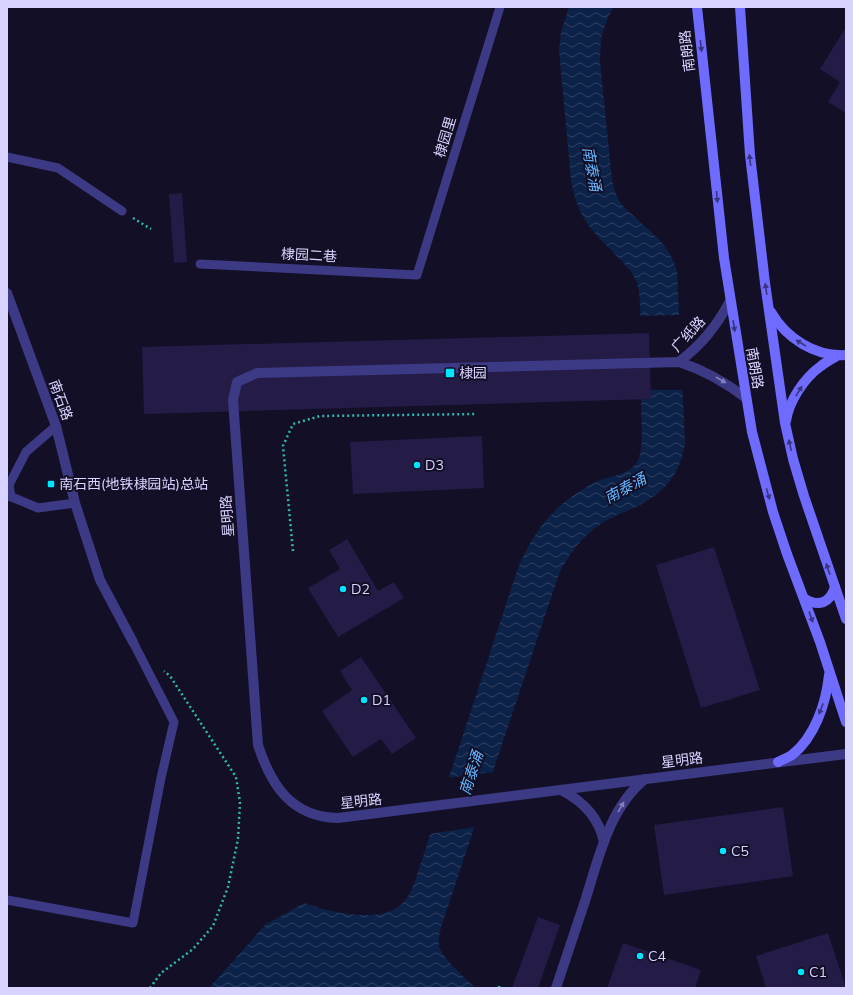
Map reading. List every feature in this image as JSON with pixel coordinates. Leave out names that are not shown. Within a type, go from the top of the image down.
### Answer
[{"type":"street","name":"南朗路","points":[[697,7],[717,203],[730,301],[754,439],[773,512],[787,554],[805,599],[846,722]]},
{"type":"street","name":"南朗路","points":[[740,7],[750,155],[768,308],[786,427],[793,459],[804,496],[846,620]]},
{"type":"street","name":"南石路","points":[[7,293],[56,426],[75,503],[100,580],[133,642]]},
{"type":"street","name":"广纸路","points":[[679,362],[702,343],[716,325],[730,301]]},
{"type":"street","points":[[768,308],[783,330],[797,341],[821,352],[842,356]]},
{"type":"street","points":[[786,427],[787,416],[791,406],[804,383],[821,366],[842,356]]},
{"type":"street","name":"广纸路","points":[[679,362],[722,381],[746,398]]},
{"type":"street","name":"星明路","points":[[679,362],[257,373],[237,382],[234,400],[256,730],[262,758],[275,781],[289,800],[298,807],[318,816],[338,818],[846,754]]},
{"type":"street","points":[[805,599],[810,602],[823,603],[830,598],[835,588]]},
{"type":"street","points":[[778,762],[800,748],[811,733],[824,703],[830,671]]},
{"type":"street","points":[[556,988],[604,842],[616,816],[629,795],[646,779]]},
{"type":"street","points":[[561,790],[572,795],[592,814],[598,824],[604,842]]},
{"type":"lane","name":"棣园里","points":[[417,275],[500,7]]},
{"type":"lane","points":[[7,157],[58,168],[122,212]]},
{"type":"lane","name":"棣园二巷","points":[[200,264],[417,275]]},
{"type":"lane","points":[[56,426],[26,452],[9,485],[9,496],[38,508],[75,503]]},
{"type":"lane","points":[[7,900],[133,923],[161,778],[174,722],[133,642]]},
{"type":"path","points":[[122,212],[151,229]]},
{"type":"path","points":[[293,551],[283,446],[293,424],[320,416],[477,414]]},
{"type":"path","points":[[150,988],[161,972],[193,949],[212,926],[228,887],[238,839],[240,802],[236,778],[170,676],[160,667]]},
{"type":"path","points":[[499,988],[500,984]]},
{"type":"water","name":"南泰涌","points":[[569,7],[613,7],[601,38],[600,61],[612,180],[621,203],[666,248],[677,271],[685,443],[681,459],[670,481],[658,493],[645,502],[614,516],[589,533],[572,552],[559,574],[441,927],[439,945],[441,950],[448,961],[473,986],[473,988],[209,988],[265,925],[304,903],[341,913],[369,915],[382,914],[394,910],[405,901],[415,881],[523,556],[538,530],[558,508],[582,490],[605,478],[629,470],[638,461],[642,439],[639,290],[630,271],[598,237],[581,213],[571,180],[559,50],[561,32]]},
{"type":"pier","points":[[682,315],[684,390],[639,390],[638,316]]},
{"type":"pier","points":[[495,772],[476,827],[428,834],[446,778]]},
{"type":"building","points":[[846,27],[846,113],[828,102],[840,82],[820,69]]},
{"type":"building","points":[[182,193],[187,262],[174,263],[169,194]]},
{"type":"building","points":[[649,333],[651,399],[144,414],[142,347]]},
{"type":"building","name":"D3","points":[[482,436],[484,488],[353,494],[350,442]]},
{"type":"building","name":"D2","points":[[347,539],[378,591],[394,582],[404,598],[338,637],[308,588],[340,569],[329,550]]},
{"type":"building","points":[[714,547],[760,690],[701,708],[656,565]]},
{"type":"building","name":"D1","points":[[361,657],[416,738],[392,754],[381,739],[353,757],[322,711],[352,690],[340,671]]},
{"type":"building","name":"C5","points":[[783,807],[793,876],[664,895],[654,825]]},
{"type":"building","points":[[538,917],[560,925],[538,988],[512,988]]},
{"type":"building","name":"C1","points":[[828,933],[846,988],[766,988],[756,956]]},
{"type":"building","name":"C4","points":[[623,943],[701,970],[695,988],[607,988]]},
{"type":"place","name":"棣园","points":[[450,373]]},
{"type":"place","name":"D3","points":[[417,465]]},
{"type":"place","name":"南石西(地铁棣园站)总站","points":[[51,484]]},
{"type":"place","name":"D2","points":[[343,589]]},
{"type":"place","name":"D1","points":[[364,700]]},
{"type":"place","name":"C5","points":[[723,851]]},
{"type":"place","name":"C4","points":[[640,956]]},
{"type":"place","name":"C1","points":[[801,972]]}]
